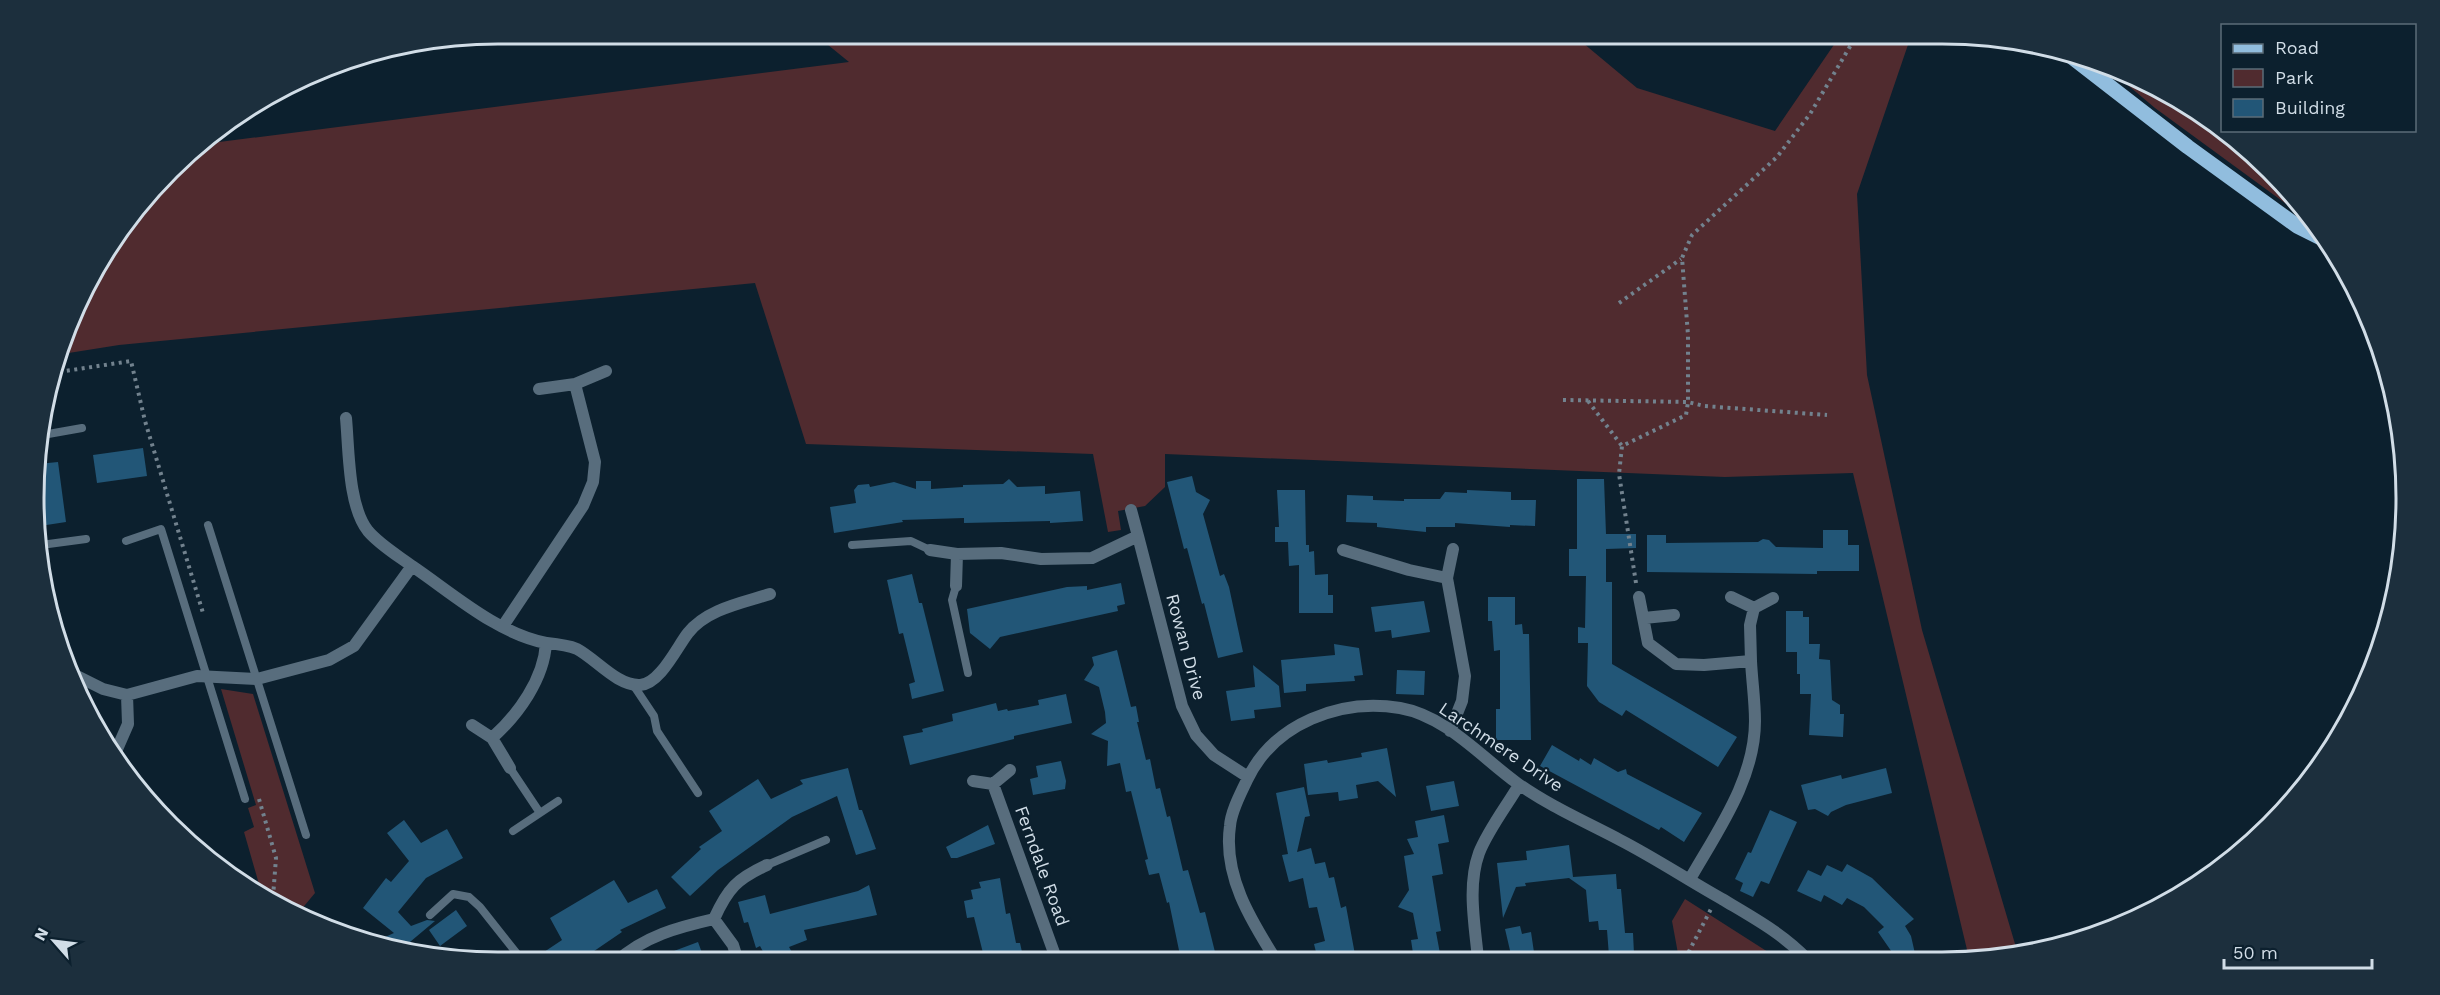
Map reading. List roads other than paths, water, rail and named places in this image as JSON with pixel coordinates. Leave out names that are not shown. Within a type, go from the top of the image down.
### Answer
[{"type":"main road","points":[[2085,67],[2188,147],[2297,226],[2312,233]]},
{"type":"street","points":[[539,389],[575,384],[606,371]]},
{"type":"street","points":[[503,626],[583,506],[593,482],[595,462],[575,384]]},
{"type":"street","points":[[346,418],[354,497],[359,516],[380,542],[503,626],[522,636],[574,648],[614,675],[632,683],[641,685],[654,680],[689,631],[700,621],[715,612],[770,594]]},
{"type":"street","name":"Rowan Drive","points":[[1131,510],[1182,706],[1196,735],[1214,755],[1248,777]]},
{"type":"street","points":[[930,550],[957,554],[1001,553],[1041,558],[1092,558],[1138,536]]},
{"type":"street","points":[[1450,731],[1461,701],[1465,676],[1447,578],[1453,549]]},
{"type":"street","points":[[1343,550],[1409,570],[1447,578]]},
{"type":"street","points":[[956,586],[957,554]]},
{"type":"street","points":[[81,678],[103,689],[127,695],[197,676],[257,679],[329,660],[354,646],[412,566]]},
{"type":"street","points":[[1639,597],[1648,643],[1676,664],[1704,665],[1751,661]]},
{"type":"street","points":[[1731,597],[1754,608]]},
{"type":"street","points":[[1690,879],[1734,802],[1745,776],[1755,723],[1749,625],[1754,608],[1773,598]]},
{"type":"street","points":[[1644,618],[1674,615]]},
{"type":"street","points":[[492,738],[508,721],[536,681],[542,667],[546,643]]},
{"type":"street","points":[[118,747],[128,724],[127,695]]},
{"type":"street","name":"Larchmere Drive","points":[[1272,952],[1234,882],[1228,852],[1230,824],[1248,777],[1260,758],[1281,737],[1311,718],[1335,709],[1356,705],[1401,708],[1432,719],[1519,785],[1690,879],[1771,928],[1801,952]]},
{"type":"street","points":[[472,725],[492,738],[510,768]]},
{"type":"street","points":[[973,781],[993,784],[1010,770]]},
{"type":"street","name":"Ferndale Road","points":[[993,784],[1054,952]]},
{"type":"street","points":[[1477,952],[1473,909],[1479,853],[1519,785]]},
{"type":"street","points":[[714,919],[725,895],[735,883],[768,865]]},
{"type":"street","points":[[714,919],[733,945],[735,952]]},
{"type":"street","points":[[627,952],[669,930],[714,919]]},
{"type":"lane","points":[[48,434],[82,428]]},
{"type":"lane","points":[[208,525],[306,835]]},
{"type":"lane","points":[[126,541],[161,529],[245,799]]},
{"type":"lane","points":[[46,544],[86,539]]},
{"type":"lane","points":[[852,545],[911,541],[930,550]]},
{"type":"lane","points":[[956,586],[952,600],[968,673]]},
{"type":"lane","points":[[632,683],[654,716],[657,731],[698,793]]},
{"type":"lane","points":[[510,768],[540,813]]},
{"type":"lane","points":[[513,831],[558,801]]},
{"type":"lane","points":[[768,865],[826,840]]},
{"type":"lane","points":[[430,915],[453,894],[469,897],[480,907],[516,952]]}]
